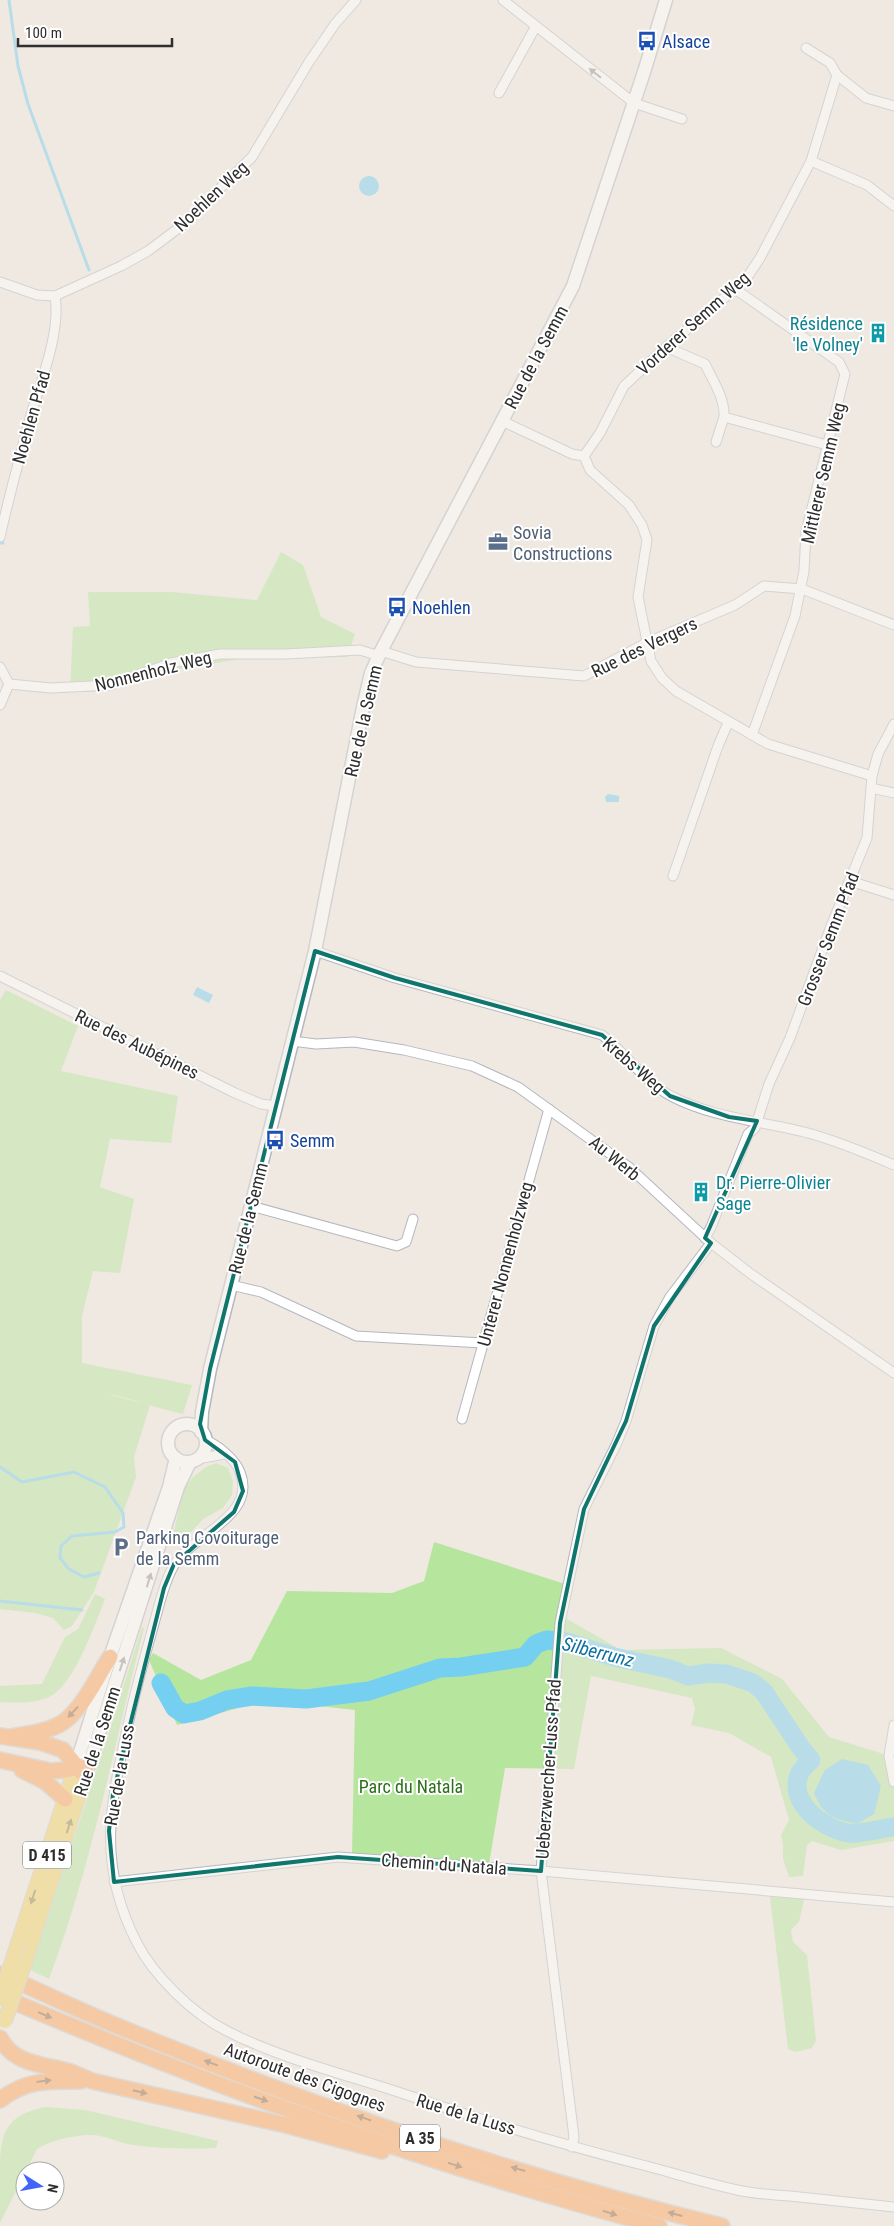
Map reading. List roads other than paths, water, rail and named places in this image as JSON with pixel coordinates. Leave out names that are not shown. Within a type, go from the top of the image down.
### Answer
[{"type":"highway","points":[[5,1736],[41,1732],[62,1723],[76,1711],[110,1658]]},
{"type":"highway","points":[[5,1736],[40,1742],[63,1750],[83,1770]]},
{"type":"highway","points":[[0,1761],[51,1771],[83,1770]]},
{"type":"highway","points":[[0,1761],[44,1781],[65,1799]]},
{"type":"highway","points":[[0,1967],[20,1983]]},
{"type":"highway","name":"Autoroute des Cigognes","points":[[0,1974],[125,2030],[239,2074],[414,2136],[622,2199],[722,2226]]},
{"type":"highway","name":"Autoroute des Cigognes","points":[[0,1997],[251,2096],[505,2181],[659,2226]]},
{"type":"highway","points":[[0,2038],[4,2047],[13,2055],[28,2062],[70,2072],[92,2081],[286,2126],[382,2151],[409,2150]]},
{"type":"highway","points":[[0,2100],[24,2085],[36,2082],[50,2080],[92,2081]]},
{"type":"main road","name":"Rue de la Semm","points":[[203,1436],[202,1412],[210,1369],[315,951],[362,707],[371,673],[573,286],[666,0]]},
{"type":"main road","name":"Rue de la Semm","points":[[186,1424],[196,1407],[210,1369]]},
{"type":"main road","points":[[186,1424],[197,1427],[203,1436],[204,1451],[193,1460],[176,1458],[170,1450],[169,1439],[174,1430],[186,1424]]},
{"type":"main road","name":"Rue de la Semm","points":[[0,1997],[65,1799],[83,1770],[110,1658],[169,1487],[176,1458]]},
{"type":"main road","name":"Rue de la Semm","points":[[0,2038],[83,1770],[178,1487],[193,1460]]},
{"type":"street","name":"Noehlen Weg","points":[[56,296],[121,266],[148,251],[184,224],[252,157],[309,62],[335,24],[356,0]]},
{"type":"street","points":[[503,0],[634,103],[682,119]]},
{"type":"street","points":[[499,93],[536,26]]},
{"type":"street","points":[[806,48],[830,63],[838,75],[866,98],[894,106]]},
{"type":"street","name":"Vorderer Semm Weg","points":[[584,456],[600,433],[624,386],[666,347],[735,289],[748,276],[760,258],[810,161],[838,75]]},
{"type":"street","points":[[810,161],[867,185],[894,206]]},
{"type":"street","points":[[0,282],[37,295],[56,296]]},
{"type":"street","name":"Mittlerer Semm Weg","points":[[735,289],[839,362],[845,374],[806,535],[802,589],[795,616],[752,735]]},
{"type":"street","name":"Noehlen Pfad","points":[[0,537],[14,477],[52,341],[57,308],[56,296]]},
{"type":"street","points":[[666,347],[705,364],[724,406],[724,417],[716,442]]},
{"type":"street","points":[[724,417],[827,445]]},
{"type":"street","points":[[502,421],[572,454],[584,456],[590,470],[629,505],[642,525],[647,540],[638,597],[651,661],[662,678],[676,691],[728,723],[768,744],[872,776]]},
{"type":"street","name":"Rue des Vergers","points":[[380,653],[416,662],[584,676],[648,642],[735,605],[764,586],[802,589],[894,625]]},
{"type":"street","name":"Nonnenholz Weg","points":[[10,684],[51,688],[111,686],[170,662],[220,654],[286,654],[360,650],[380,653]]},
{"type":"street","points":[[0,667],[10,684],[0,705]]},
{"type":"street","points":[[673,876],[718,746],[728,723]]},
{"type":"street","name":"Grosser Semm Pfad","points":[[708,1240],[711,1227],[748,1134],[755,1128],[769,1084],[790,1038],[867,838],[872,776],[878,754],[894,724]]},
{"type":"street","points":[[871,788],[894,793]]},
{"type":"street","points":[[850,881],[894,895]]},
{"type":"street","name":"Krebs Weg","points":[[315,951],[395,978],[602,1035],[615,1045],[655,1085],[670,1096],[729,1117],[757,1121],[834,1141],[894,1165]]},
{"type":"street","name":"Rue des Aubépines","points":[[0,976],[235,1093],[261,1104],[276,1106]]},
{"type":"street","name":"Au Werb","points":[[292,1042],[316,1044],[354,1042],[404,1050],[472,1066],[518,1087],[630,1168],[708,1240],[751,1274],[894,1373]]},
{"type":"street","name":"Unterer Nonnenholzweg","points":[[462,1419],[549,1109]]},
{"type":"street","points":[[251,1206],[397,1246],[406,1242],[413,1219]]},
{"type":"street","name":"Ueberzwercher Luss Pfad","points":[[572,2147],[574,2137],[541,1871],[559,1633],[584,1508],[626,1421],[654,1326],[670,1297],[708,1240]]},
{"type":"street","points":[[231,1285],[261,1292],[356,1336],[483,1343]]},
{"type":"street","name":"Rue de la Luss","points":[[203,1436],[235,1462],[242,1477],[243,1490],[240,1502],[234,1512],[174,1564],[164,1588],[138,1681],[113,1794],[109,1831],[114,1882],[121,1907],[139,1946],[165,1982],[192,2008],[223,2030],[284,2055],[572,2147],[744,2192],[894,2207]]},
{"type":"street","points":[[193,1460],[225,1454]]},
{"type":"street","points":[[894,1725],[889,1756],[894,1782]]},
{"type":"street","name":"Chemin du Natala","points":[[114,1882],[338,1857],[541,1871],[894,1902]]},
{"type":"water","points":[[369,176],[376,179],[379,186],[376,193],[369,196],[362,193],[359,186],[362,179]]},
{"type":"water","points":[[608,794],[619,796],[619,802],[606,802],[605,797]]},
{"type":"water","points":[[197,987],[213,995],[209,1003],[193,995]]},
{"type":"water","points":[[842,1759],[868,1765],[881,1786],[874,1814],[857,1824],[830,1815],[822,1807],[814,1793],[825,1770]]},
{"type":"waterway","points":[[9,0],[18,66],[28,104],[89,270]]},
{"type":"waterway","points":[[0,1467],[22,1482],[74,1472],[105,1487],[123,1513],[124,1527],[115,1532],[72,1536],[61,1546],[60,1558],[69,1569],[84,1577],[99,1573]]},
{"type":"waterway","points":[[0,1601],[82,1610]]},
{"type":"waterway","name":"Silberrunz","points":[[161,1683],[175,1708],[184,1714],[200,1711],[227,1700],[252,1696],[306,1699],[369,1691],[440,1668],[461,1667],[525,1657],[536,1644],[547,1640],[567,1642],[614,1657],[670,1669],[688,1676],[709,1673],[727,1674],[753,1683],[764,1692],[811,1760],[800,1773],[797,1785],[803,1805],[810,1813],[829,1826],[848,1833],[894,1827]]},
{"type":"place","name":"Alsace","points":[[647,41]]},
{"type":"place","name":"Résidence 'le Volney'","points":[[878,333]]},
{"type":"place","name":"Sovia Constructions","points":[[498,542]]},
{"type":"place","name":"Noehlen","points":[[397,607]]},
{"type":"place","name":"Semm","points":[[275,1140]]},
{"type":"place","name":"Dr. Pierre-Olivier Sage","points":[[701,1192]]},
{"type":"place","name":"Parking Covoiturage de la Semm","points":[[121,1547]]},
{"type":"park label","name":"Parc du Natala","points":[[411,1786]]}]
